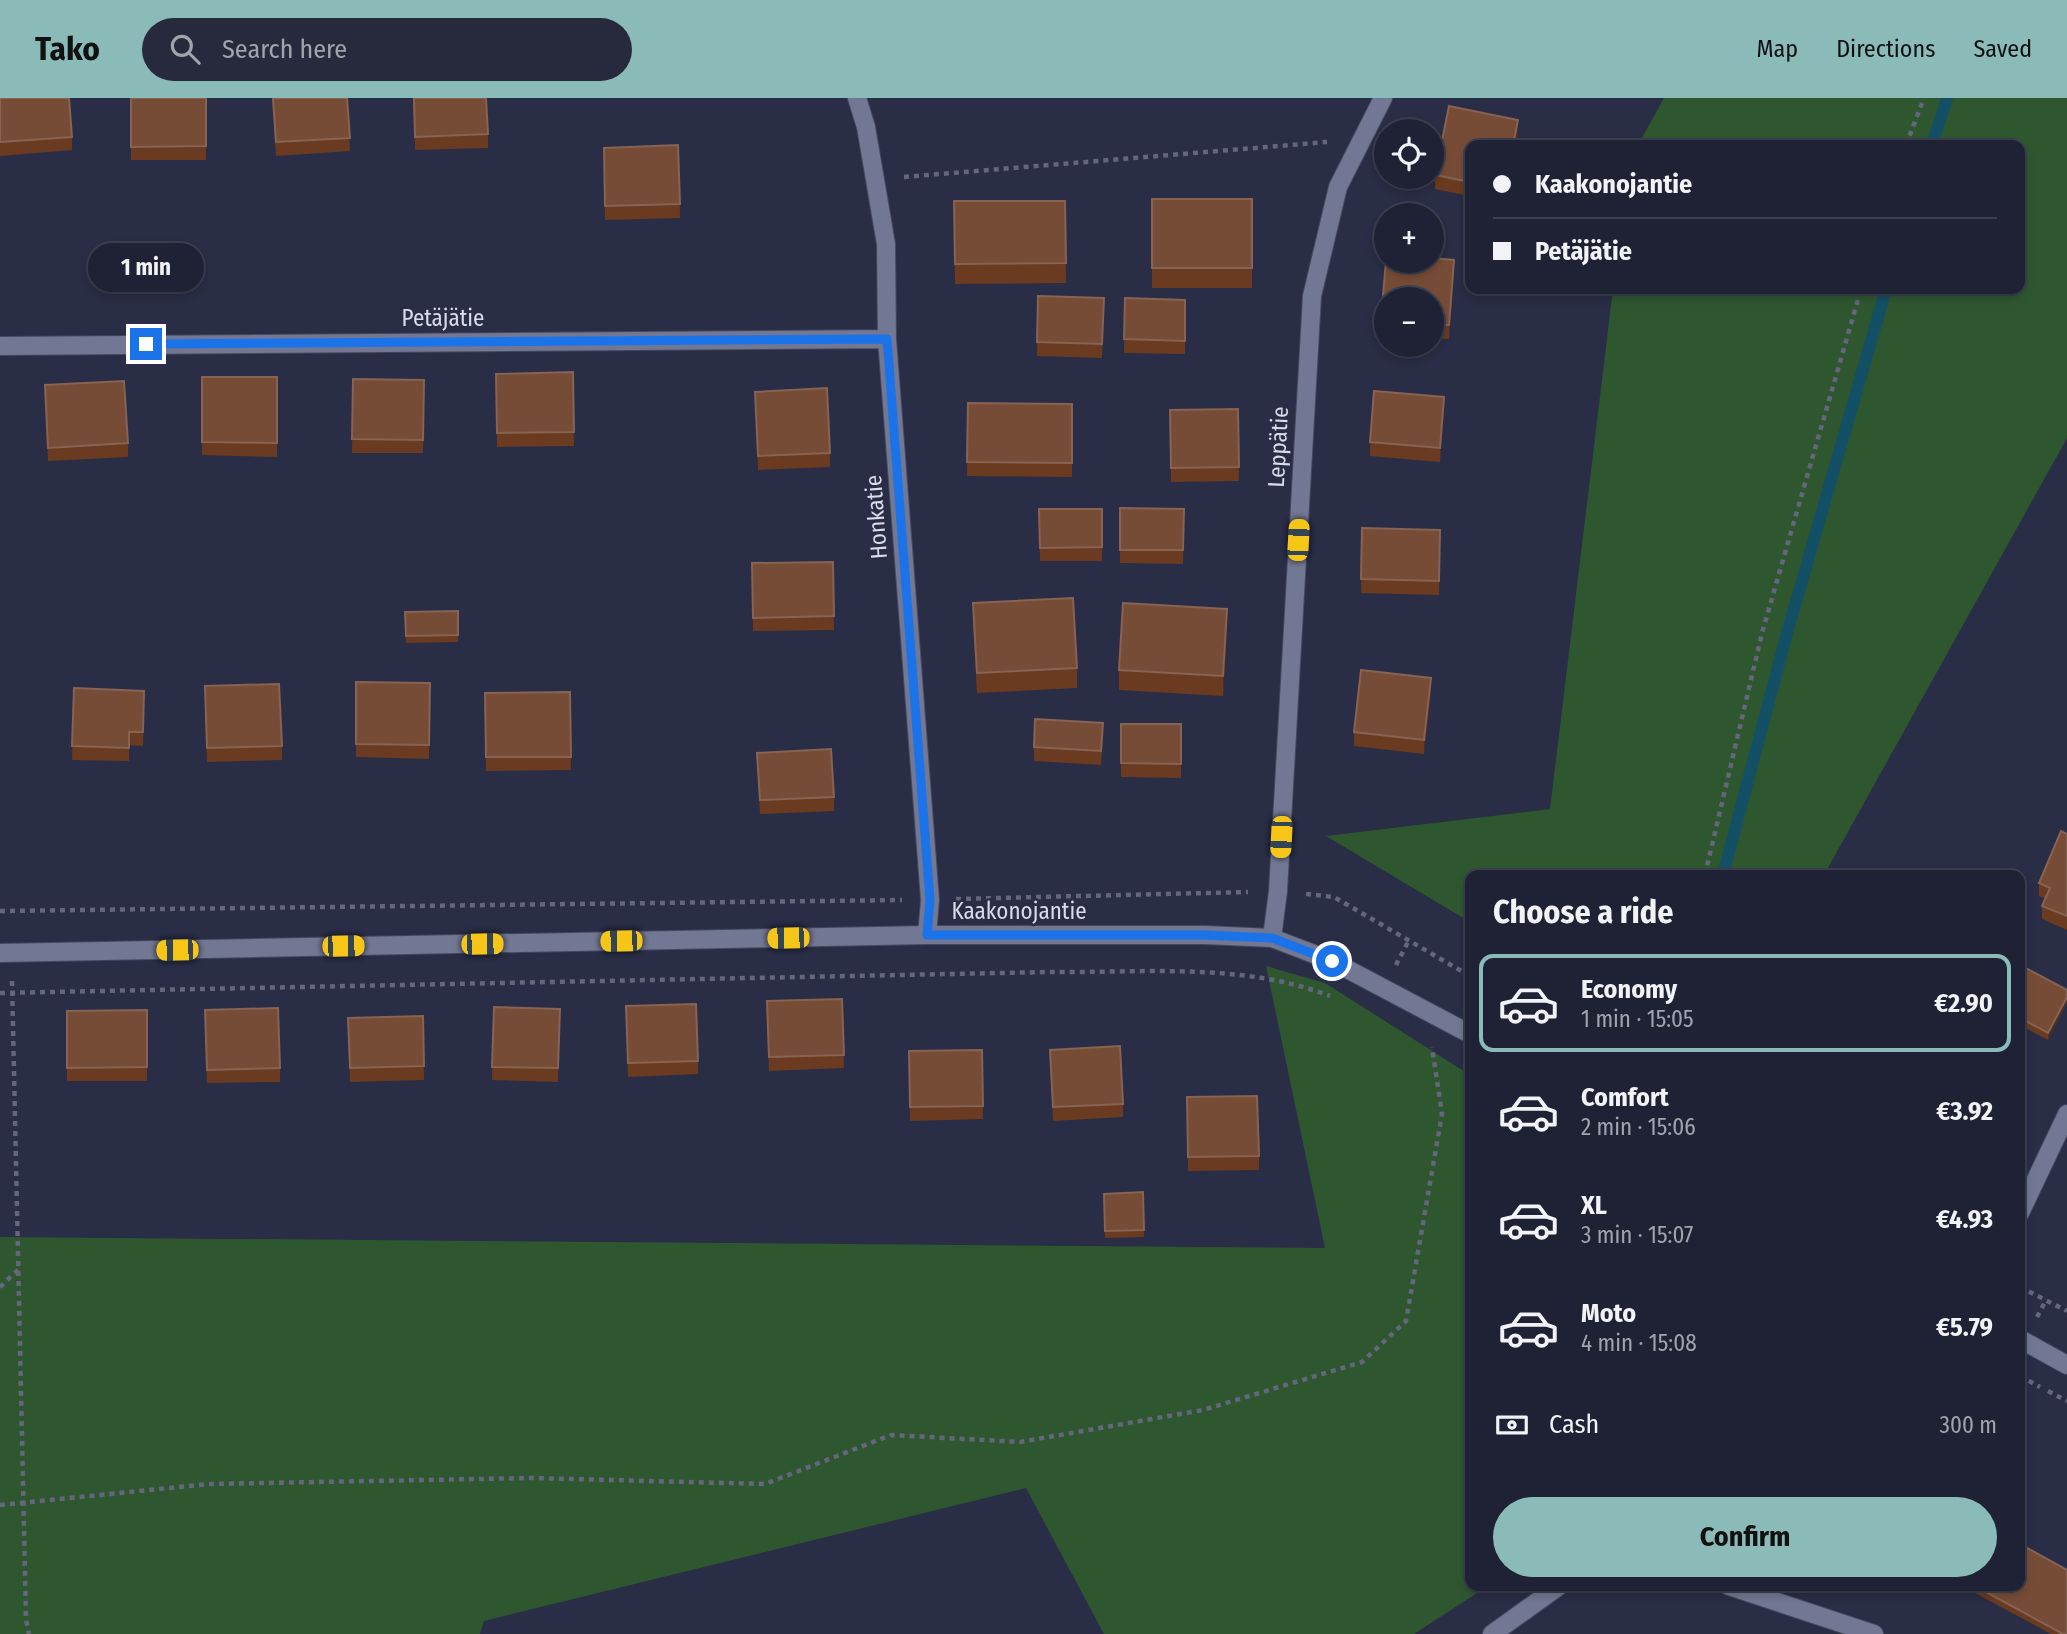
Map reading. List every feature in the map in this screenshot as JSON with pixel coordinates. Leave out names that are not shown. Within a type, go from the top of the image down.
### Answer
[{"type":"street","name":"Honkatie","points":[[857,98],[866,127],[886,244],[887,339],[930,900],[927,935]]},
{"type":"street","name":"Leppätie","points":[[1272,938],[1278,891],[1312,296],[1338,187],[1383,98]]},
{"type":"street","name":"Petäjätie","points":[[0,346],[887,339]]},
{"type":"street","name":"Kaakonojantie","points":[[5,953],[927,935],[1205,935],[1272,938],[1332,961],[1465,1031]]},
{"type":"street","points":[[2025,1202],[2067,1114]]},
{"type":"street","points":[[2025,1342],[2067,1365]]},
{"type":"street","points":[[1492,1634],[1552,1591]]},
{"type":"street","points":[[1744,1591],[1874,1634]]},
{"type":"path","points":[[1908,140],[1924,98]]},
{"type":"path","points":[[875,179],[1363,139]]},
{"type":"path","points":[[1706,870],[1762,633],[1860,294]]},
{"type":"path","points":[[0,911],[930,900],[1278,891],[1334,897],[1465,973]]},
{"type":"path","points":[[13,911],[5,953],[12,993],[29,1634]]},
{"type":"path","points":[[0,993],[1077,972],[1212,973],[1279,982],[1334,998]]},
{"type":"path","points":[[0,1505],[223,1484],[533,1478],[765,1484],[891,1435],[1020,1441],[1203,1410],[1362,1362],[1406,1321],[1442,1114],[1431,1042],[1441,1048]]},
{"type":"path","points":[[0,1287],[20,1268]]},
{"type":"path","points":[[2025,1290],[2067,1311]]},
{"type":"green space","points":[[1664,98],[2067,98],[2067,438],[1827,870],[1465,870],[1465,919],[1326,836],[1550,809],[1612,294],[2025,294],[2025,140],[1641,140]]},
{"type":"green space","points":[[1266,966],[1325,983],[1465,1072],[1465,1591],[1480,1591],[1414,1634],[1104,1634],[1026,1488],[484,1621],[480,1634],[0,1634],[0,1237],[1325,1248]]},
{"type":"building","points":[[0,98],[69,98],[72,137],[0,142]]},
{"type":"building","points":[[131,98],[206,98],[206,146],[131,147]]},
{"type":"building","points":[[273,98],[347,98],[350,138],[276,142]]},
{"type":"building","points":[[414,98],[486,98],[488,134],[415,137]]},
{"type":"building","points":[[1449,106],[1518,120],[1514,140],[1465,140],[1465,181],[1444,177],[1444,131]]},
{"type":"building","points":[[678,145],[680,204],[605,206],[604,148]]},
{"type":"building","points":[[1152,199],[1252,199],[1252,268],[1152,268]]},
{"type":"building","points":[[954,201],[1065,201],[1066,263],[955,264]]},
{"type":"building","points":[[1444,259],[1454,260],[1449,325],[1444,325],[1444,287],[1384,287],[1385,273],[1444,273]]},
{"type":"building","points":[[1038,296],[1104,298],[1102,344],[1037,342]]},
{"type":"building","points":[[1125,298],[1185,300],[1185,341],[1124,339]]},
{"type":"building","points":[[573,372],[574,432],[497,433],[496,374]]},
{"type":"building","points":[[202,377],[277,377],[277,443],[202,442]]},
{"type":"building","points":[[353,379],[424,380],[423,440],[352,439]]},
{"type":"building","points":[[124,381],[128,443],[48,448],[45,385]]},
{"type":"building","points":[[827,388],[830,453],[758,456],[755,392]]},
{"type":"building","points":[[1374,391],[1444,397],[1440,448],[1370,442]]},
{"type":"building","points":[[968,403],[1072,404],[1072,463],[967,462]]},
{"type":"building","points":[[1238,409],[1239,467],[1171,468],[1170,410]]},
{"type":"building","points":[[1120,508],[1184,509],[1183,550],[1120,550]]},
{"type":"building","points":[[1039,509],[1102,509],[1102,547],[1040,548]]},
{"type":"building","points":[[1362,528],[1440,530],[1439,581],[1361,579]]},
{"type":"building","points":[[833,562],[834,616],[753,618],[752,563]]},
{"type":"building","points":[[1073,598],[1077,668],[977,673],[973,603]]},
{"type":"building","points":[[1123,603],[1227,609],[1223,676],[1119,670]]},
{"type":"building","points":[[458,611],[458,635],[406,636],[405,612]]},
{"type":"building","points":[[1361,670],[1431,678],[1424,740],[1354,732]]},
{"type":"building","points":[[356,682],[430,683],[429,745],[356,744]]},
{"type":"building","points":[[279,684],[282,746],[207,748],[205,686]]},
{"type":"building","points":[[74,688],[144,691],[143,732],[129,732],[129,748],[72,746]]},
{"type":"building","points":[[570,692],[571,757],[486,757],[485,693]]},
{"type":"building","points":[[1035,719],[1103,723],[1101,751],[1034,747]]},
{"type":"building","points":[[1121,724],[1181,724],[1181,764],[1121,763]]},
{"type":"building","points":[[831,749],[834,797],[760,800],[757,753]]},
{"type":"building","points":[[2061,831],[2067,834],[2067,916],[2042,906],[2050,888],[2039,883]]},
{"type":"building","points":[[2025,968],[2067,990],[2067,997],[2048,1033],[2025,1021]]},
{"type":"building","points":[[842,999],[844,1055],[769,1057],[767,1001]]},
{"type":"building","points":[[696,1004],[698,1061],[628,1063],[626,1006]]},
{"type":"building","points":[[494,1007],[560,1009],[558,1068],[492,1067]]},
{"type":"building","points":[[278,1008],[280,1068],[207,1070],[205,1010]]},
{"type":"building","points":[[147,1010],[147,1067],[67,1068],[67,1011]]},
{"type":"building","points":[[423,1016],[424,1066],[350,1068],[348,1018]]},
{"type":"building","points":[[1120,1046],[1123,1104],[1053,1107],[1050,1050]]},
{"type":"building","points":[[982,1050],[983,1106],[910,1107],[909,1051]]},
{"type":"building","points":[[1257,1096],[1259,1156],[1188,1157],[1187,1097]]},
{"type":"building","points":[[1143,1192],[1144,1230],[1105,1231],[1104,1194]]},
{"type":"building","points":[[2025,1547],[2067,1570],[2067,1634],[1984,1591],[2025,1591]]},
{"type":"waterway","points":[[1934,140],[1947,98]]},
{"type":"waterway","points":[[1724,870],[1787,633],[1885,294]]},
{"type":"route","points":[[146,344],[887,339],[930,900],[927,935],[1205,935],[1272,938],[1332,961]]}]
